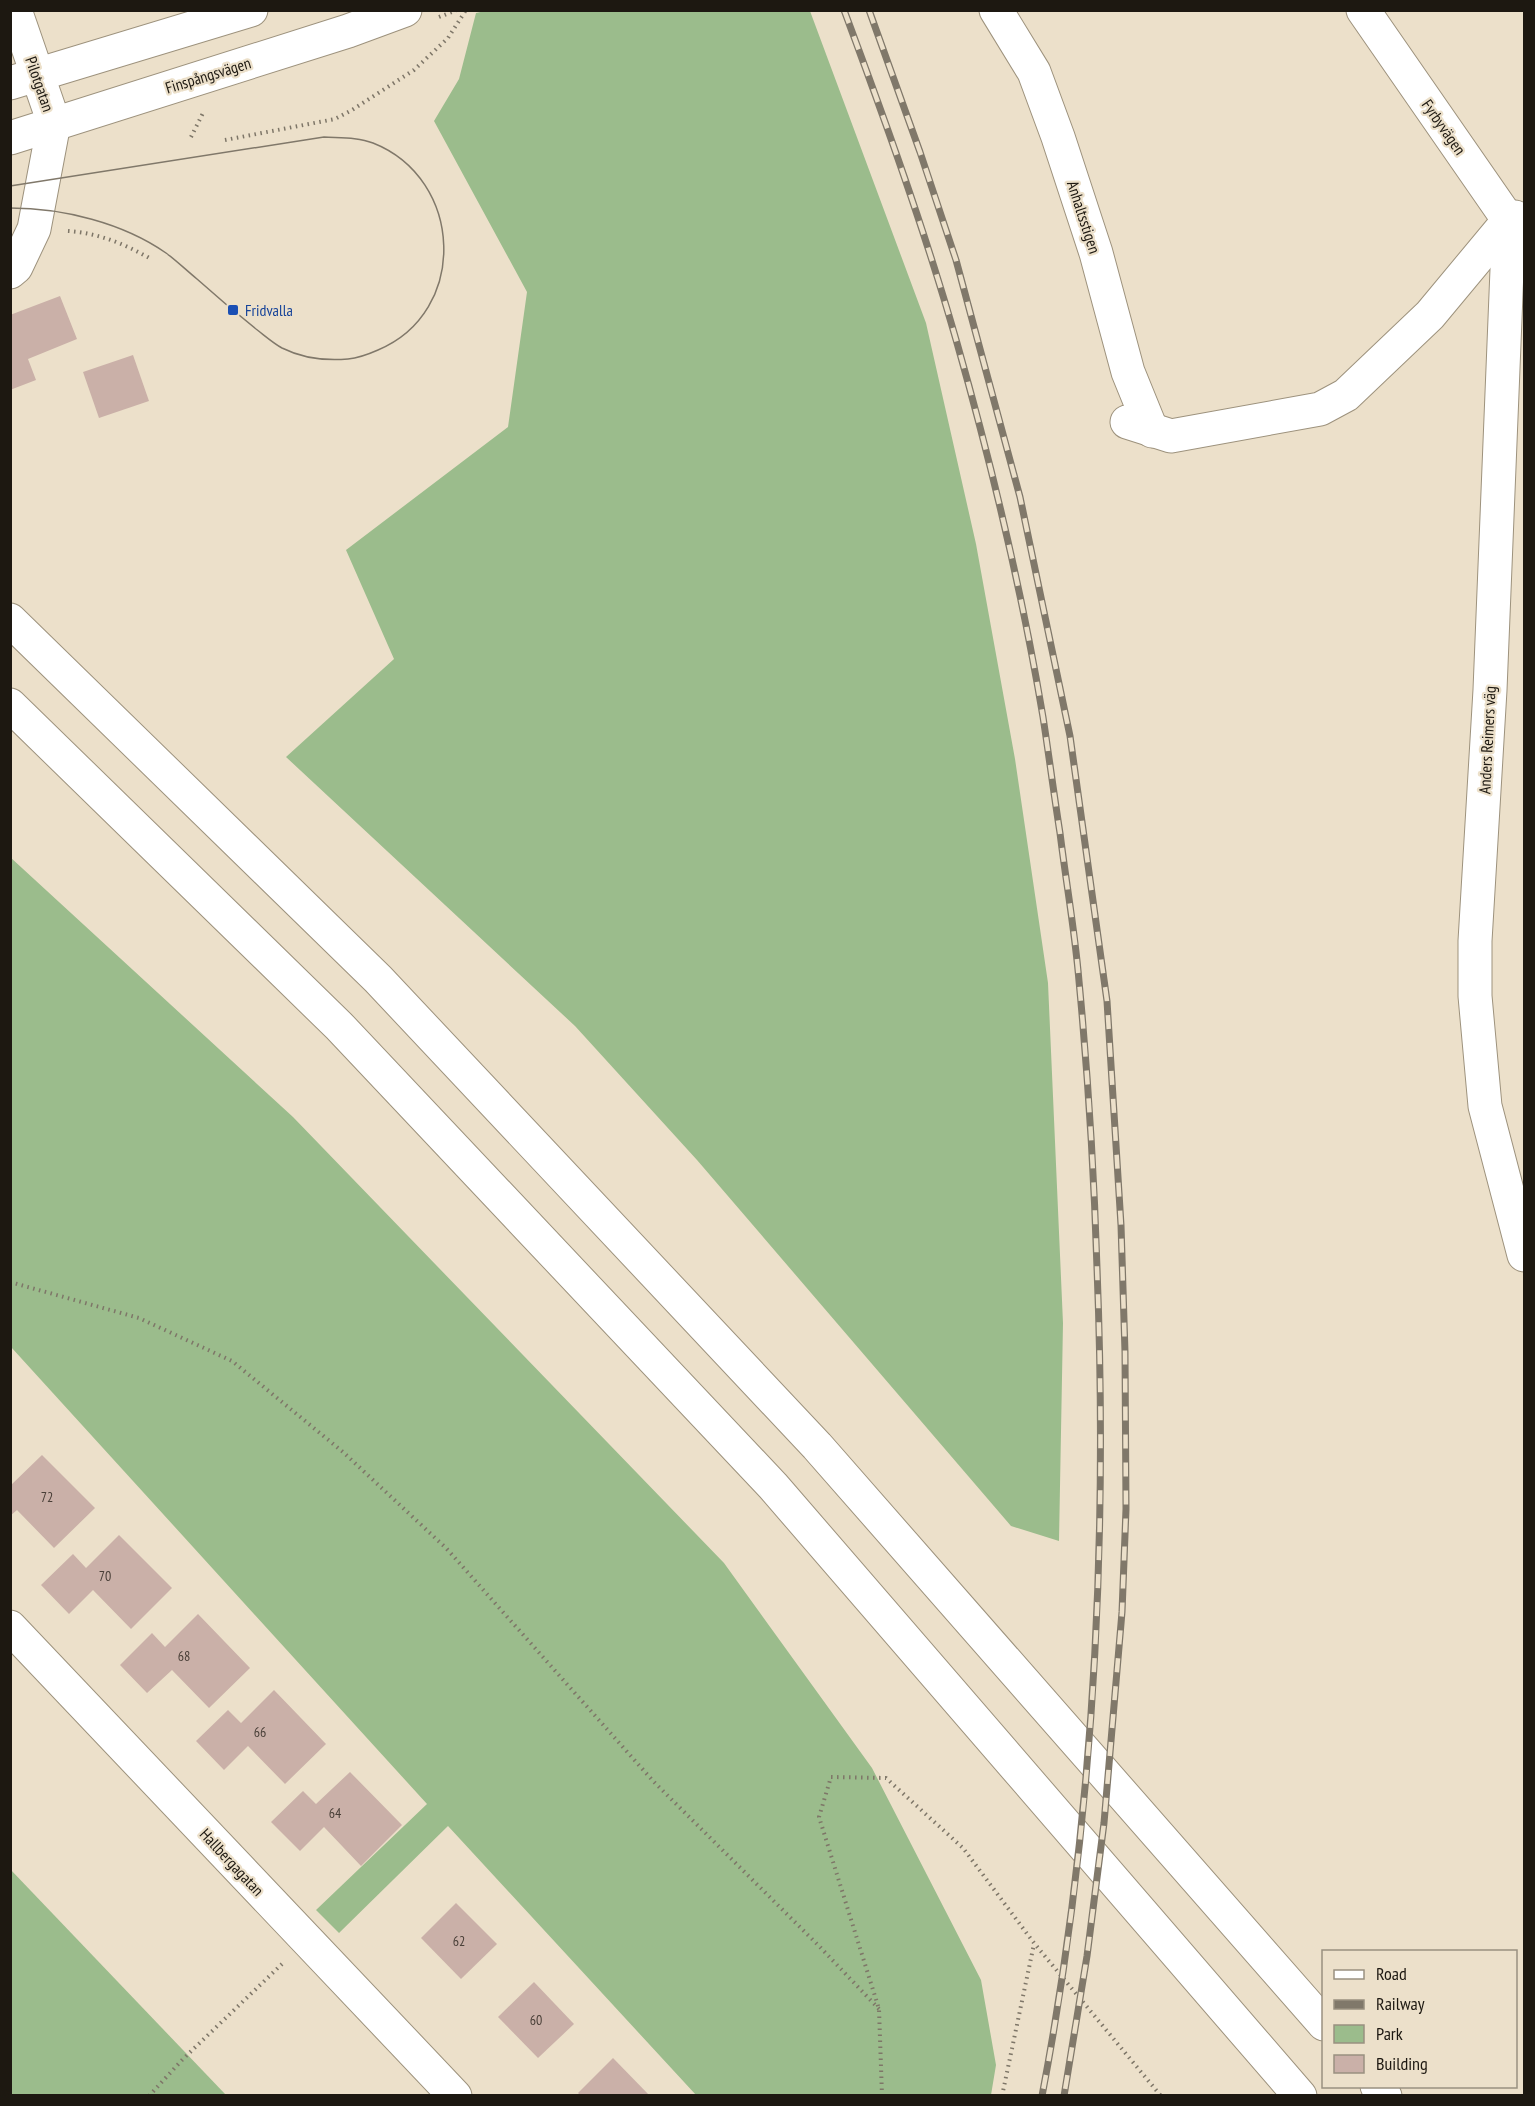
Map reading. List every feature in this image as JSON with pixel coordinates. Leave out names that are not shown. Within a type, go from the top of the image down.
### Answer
[{"type":"main road","name":"Pilotgatan","points":[[15,10],[24,79],[54,123]]},
{"type":"main road","points":[[24,79],[250,10]]},
{"type":"main road","name":"Finspångsvägen","points":[[10,138],[348,31],[405,10]]},
{"type":"main road","name":"Anhaltsstigen","points":[[996,10],[1034,72],[1046,105],[1096,253],[1128,372],[1139,426],[1171,436],[1320,409],[1346,395],[1430,315],[1519,225]]},
{"type":"main road","name":"Fyrbyvägen","points":[[1363,10],[1519,225]]},
{"type":"main road","points":[[10,272],[16,267],[34,229],[54,123]]},
{"type":"main road","name":"Anders Reimers väg","points":[[1519,225],[1475,941],[1475,996],[1485,1106],[1524,1255]]},
{"type":"main road","points":[[10,620],[378,979],[809,1437],[1322,2023]]},
{"type":"main road","points":[[10,705],[339,1026],[773,1486],[1300,2096]]},
{"type":"main road","name":"Hallbergagatan","points":[[10,1627],[455,2096]]},
{"type":"path","points":[[225,140],[335,119],[352,110],[414,70],[448,38],[466,10]]},
{"type":"path","points":[[34,229],[90,233],[134,248],[151,259]]},
{"type":"path","points":[[10,1282],[139,1318],[232,1361],[343,1452],[446,1548],[654,1782],[879,2009]]},
{"type":"path","points":[[882,2096],[879,2009],[819,1817],[831,1777],[886,1778],[963,1848],[1034,1943],[1161,2096]]},
{"type":"path","points":[[149,2096],[306,1940]]},
{"type":"path","points":[[1002,2096],[1034,1943]]},
{"type":"green space","points":[[485,11],[810,11],[926,323],[976,544],[1015,759],[1048,983],[1063,1323],[1059,1541],[1011,1526],[697,1160],[575,1026],[286,757],[394,659],[346,550],[508,427],[527,292],[434,121],[459,79],[476,13]]},
{"type":"green space","points":[[10,857],[293,1117],[724,1563],[872,1768],[981,1980],[996,2065],[991,2095],[696,2095],[448,1826],[339,1933],[316,1910],[427,1804],[11,1347]]},
{"type":"green space","points":[[10,1869],[226,2095],[11,2095]]},
{"type":"building","points":[[60,296],[77,339],[28,359],[36,380],[10,390],[10,315]]},
{"type":"building","points":[[133,355],[149,401],[99,418],[83,372]]},
{"type":"building","points":[[42,1455],[95,1508],[54,1548],[17,1510],[10,1516],[10,1486]]},
{"type":"building","points":[[119,1535],[172,1588],[131,1629],[93,1590],[69,1614],[41,1585],[73,1554],[86,1568]]},
{"type":"building","points":[[198,1614],[250,1668],[209,1708],[172,1670],[147,1693],[120,1665],[152,1633],[165,1647]]},
{"type":"building","points":[[274,1690],[326,1744],[285,1784],[248,1746],[224,1770],[196,1741],[228,1710],[241,1723]]},
{"type":"building","points":[[350,1772],[402,1825],[361,1866],[324,1827],[300,1851],[271,1822],[303,1791],[316,1804]]},
{"type":"building","points":[[456,1903],[497,1944],[461,1979],[421,1938]]},
{"type":"building","points":[[534,1982],[574,2024],[538,2058],[498,2017]]},
{"type":"building","points":[[613,2058],[650,2096],[581,2096],[578,2093]]},
{"type":"tram line","points":[[10,186],[324,137],[349,138],[373,143],[403,161],[425,185],[439,214],[444,246],[440,277],[428,307],[408,332],[378,350],[360,357],[339,360],[322,359],[298,354],[275,344],[170,256],[131,233],[71,214],[10,208]]},
{"type":"railway","points":[[844,10],[932,259],[994,482],[1026,623],[1043,717],[1077,963],[1090,1124],[1097,1268],[1100,1372],[1098,1580],[1093,1684],[1074,1890],[1060,1993],[1042,2096]]},
{"type":"railway","points":[[869,10],[956,260],[1020,497],[1070,736],[1107,1001],[1121,1225],[1125,1352],[1126,1509],[1122,1612],[1104,1823],[1087,1956],[1064,2096]]},
{"type":"place","name":"Fridvalla","points":[[233,310]]}]
